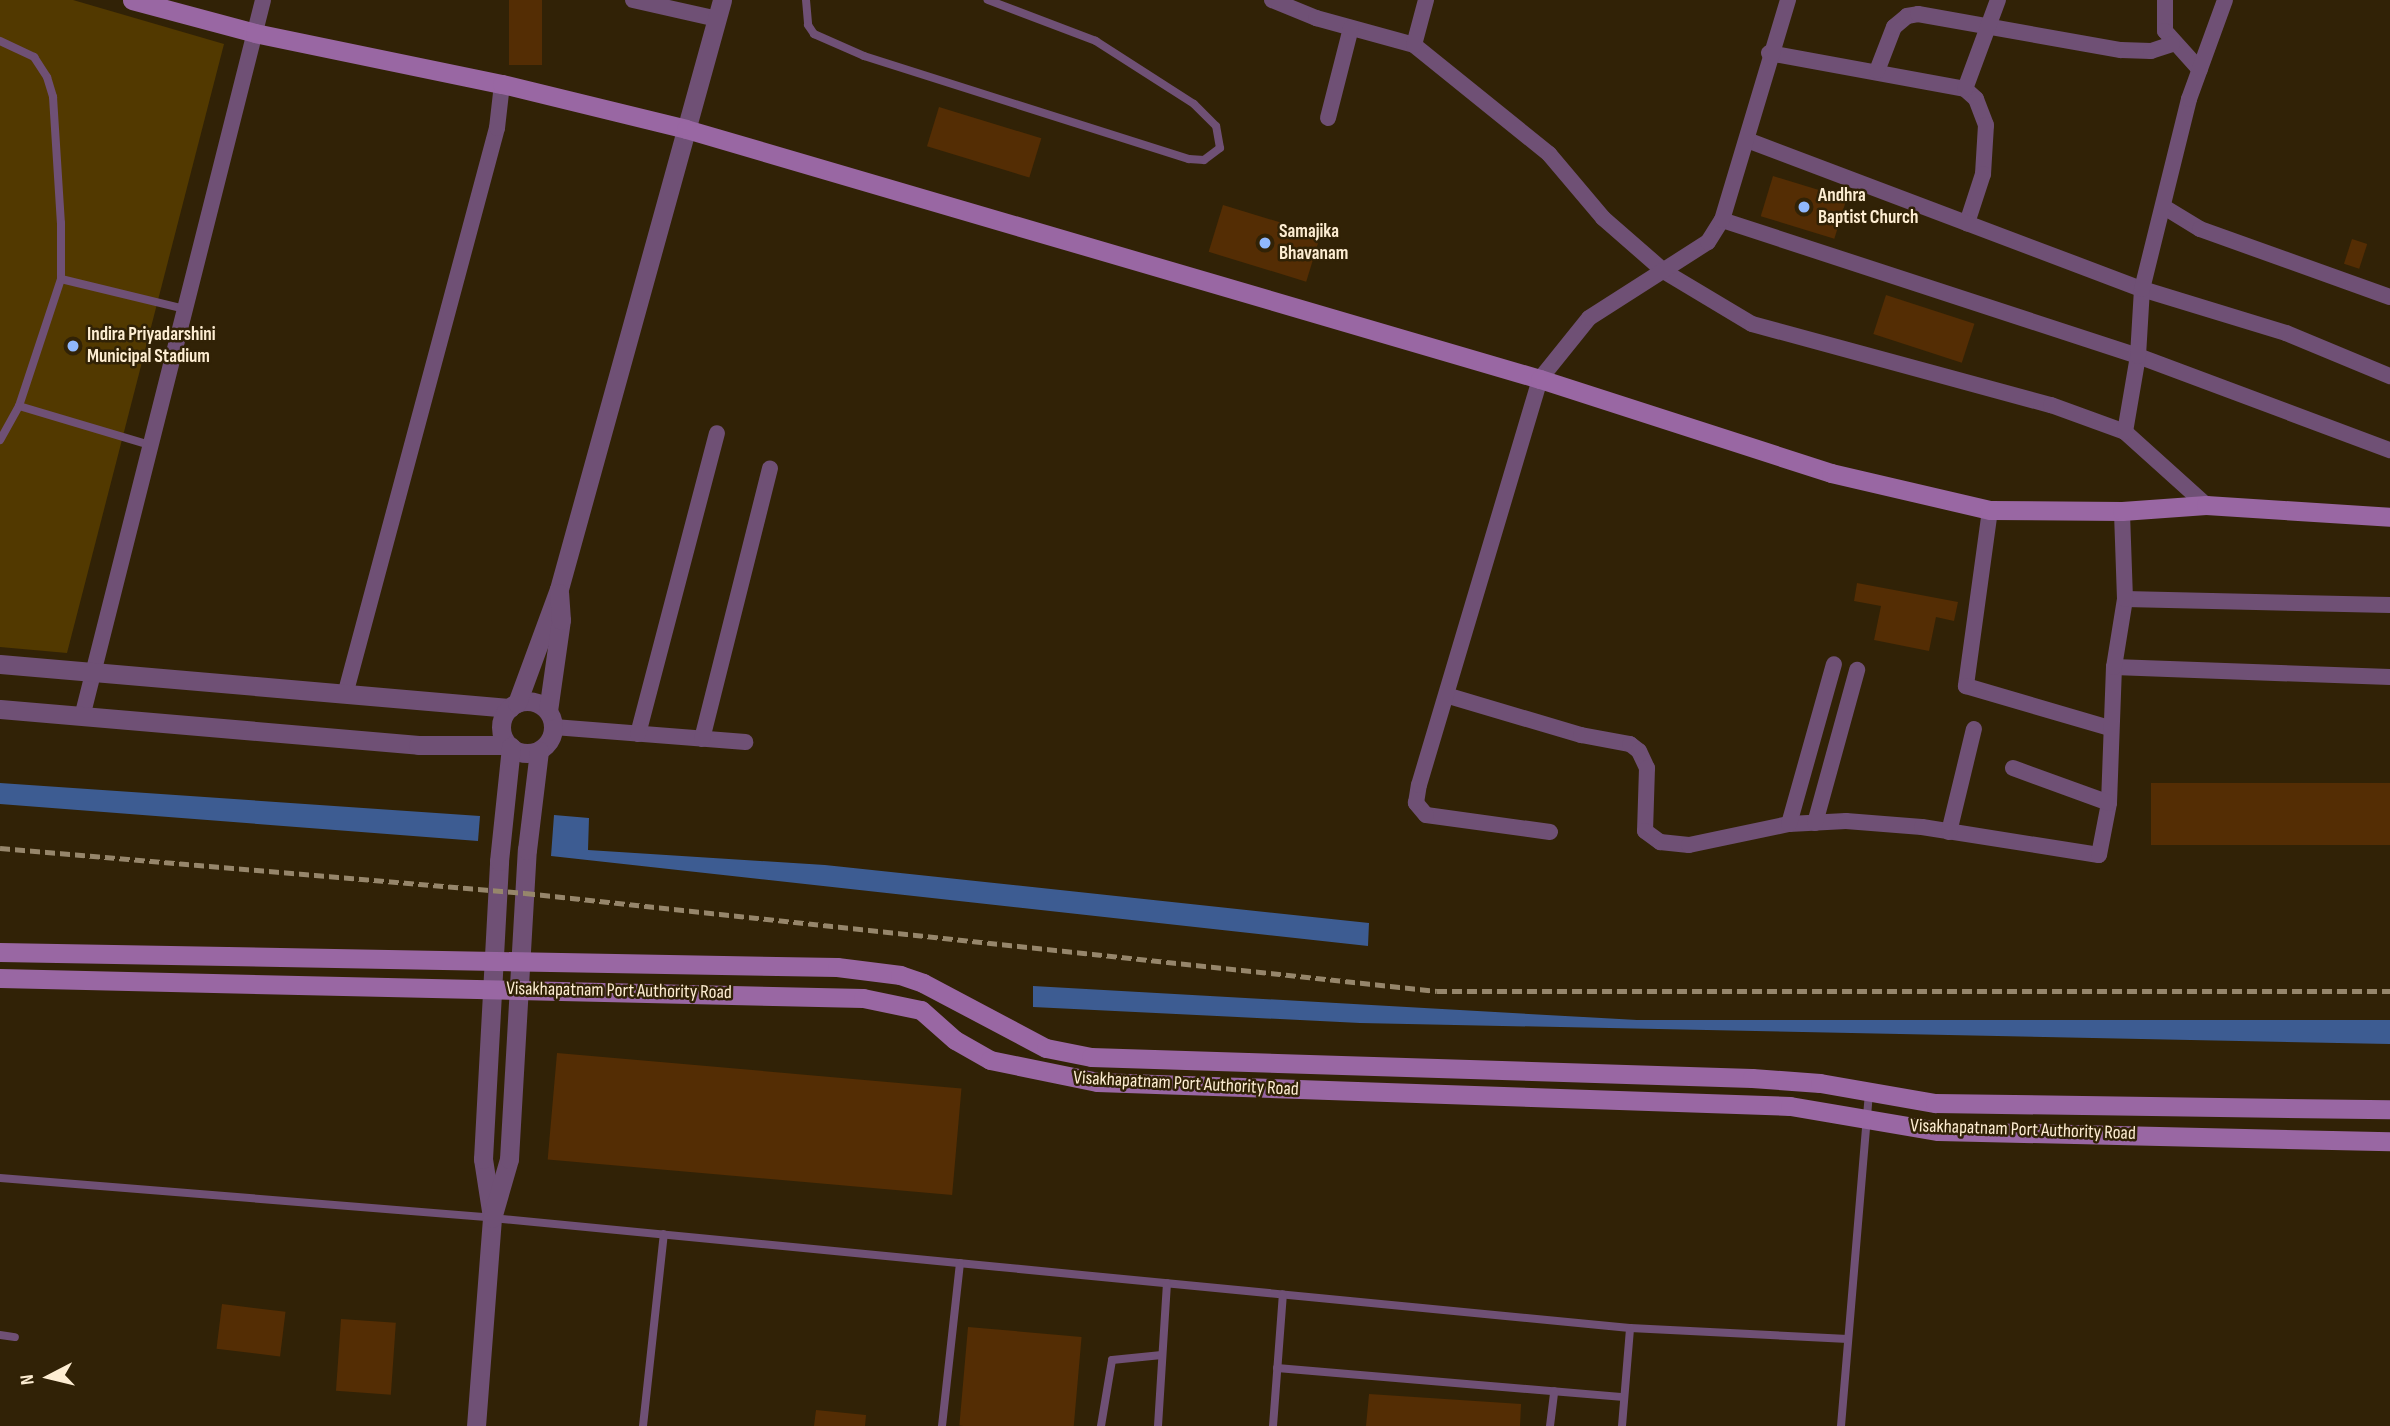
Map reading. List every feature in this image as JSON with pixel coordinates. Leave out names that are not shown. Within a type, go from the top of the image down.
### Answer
[{"type":"main road","points":[[132,0],[255,33],[502,84],[686,129],[1540,379],[1831,473],[1990,510],[2122,510],[2206,505],[2390,517]]},
{"type":"main road","name":"Visakhapatnam Port Authority Road","points":[[0,952],[494,959],[881,971],[951,996],[1046,1048],[1091,1057],[1760,1079],[1935,1103],[2390,1110]]},
{"type":"main road","name":"Visakhapatnam Port Authority Road","points":[[0,978],[493,987],[889,1001],[921,1010],[955,1040],[990,1060],[1097,1082],[1778,1106],[1867,1119],[1912,1129],[1957,1132],[2390,1141]]},
{"type":"street","points":[[82,716],[262,0]]},
{"type":"street","points":[[633,0],[717,19]]},
{"type":"street","points":[[492,1218],[483,1159],[510,746],[502,722],[514,705],[559,589],[722,0]]},
{"type":"street","points":[[1272,0],[1351,28],[1415,45],[1549,154],[1603,218],[1665,272],[1752,324],[2051,405],[2125,432],[2206,505]]},
{"type":"street","points":[[1415,45],[1426,0]]},
{"type":"street","points":[[1550,832],[1426,816],[1418,810],[1419,785],[1449,696],[1540,379],[1589,318],[1665,272],[1708,242],[1722,220],[1769,53],[1788,0]]},
{"type":"street","points":[[1965,89],[1991,27],[1998,0]]},
{"type":"street","points":[[2165,0],[2161,14],[2172,44],[2200,70]]},
{"type":"street","points":[[2125,432],[2138,356],[2142,289],[2200,70],[2225,0]]},
{"type":"street","points":[[1877,71],[1894,27],[1907,16],[1991,27],[2121,50],[2151,51],[2172,44]]},
{"type":"street","points":[[1328,118],[1351,28]]},
{"type":"street","points":[[1769,53],[1965,89],[1976,99],[1986,125],[1983,174],[1967,223]]},
{"type":"street","points":[[346,691],[498,128],[502,84]]},
{"type":"street","points":[[1746,140],[2142,289],[2286,334],[2390,376]]},
{"type":"street","points":[[2164,207],[2200,229],[2390,297]]},
{"type":"street","points":[[1722,220],[2138,356],[2390,450]]},
{"type":"street","points":[[638,734],[717,433]]},
{"type":"street","points":[[702,739],[770,468]]},
{"type":"street","points":[[1990,510],[1966,686],[2110,728]]},
{"type":"street","points":[[1449,696],[1580,735],[1630,744],[1639,751],[1647,768],[1645,831],[1660,842],[1689,845],[1789,824],[1815,822],[1949,832],[2099,855],[2109,803],[2114,667],[2125,599],[2122,510]]},
{"type":"street","points":[[0,709],[418,745],[510,746],[524,754],[539,751],[548,744],[561,620],[559,589]]},
{"type":"street","points":[[2125,599],[2390,605]]},
{"type":"street","points":[[0,664],[514,705],[534,702],[551,719],[638,734],[745,742]]},
{"type":"street","points":[[1789,824],[1834,664]]},
{"type":"street","points":[[2114,667],[2390,677]]},
{"type":"street","points":[[1815,822],[1857,670]]},
{"type":"street","points":[[1949,832],[1974,729]]},
{"type":"street","points":[[476,1426],[492,1218],[509,1159],[527,850],[539,751]]},
{"type":"street","points":[[2013,768],[2109,803]]},
{"type":"lane","points":[[806,0],[808,25],[814,34],[864,56],[1189,159],[1204,160],[1220,148],[1216,126],[1194,104],[1096,41],[988,0]]},
{"type":"lane","points":[[0,41],[34,57],[53,97],[61,279],[19,406],[0,440]]},
{"type":"lane","points":[[61,279],[185,309]]},
{"type":"lane","points":[[19,406],[151,445]]},
{"type":"lane","points":[[1841,1426],[1869,1093]]},
{"type":"lane","points":[[0,1178],[492,1218],[1630,1328],[1848,1339]]},
{"type":"lane","points":[[643,1426],[664,1234]]},
{"type":"lane","points":[[942,1426],[960,1263]]},
{"type":"lane","points":[[1158,1426],[1167,1283]]},
{"type":"lane","points":[[1273,1426],[1283,1294]]},
{"type":"lane","points":[[1622,1426],[1630,1328]]},
{"type":"lane","points":[[0,1335],[15,1337]]},
{"type":"lane","points":[[1101,1426],[1112,1360],[1162,1355]]},
{"type":"lane","points":[[1278,1368],[1624,1397]]},
{"type":"lane","points":[[1550,1426],[1554,1391]]},
{"type":"shaded area","name":"Indira Priyadarshini Municipal Stadium","points":[[0,0],[73,0],[224,44],[67,653],[0,647]]},
{"type":"water","points":[[0,783],[480,816],[478,841],[0,804]]},
{"type":"water","points":[[554,815],[589,818],[588,850],[825,865],[1369,923],[1368,946],[551,856]]},
{"type":"water","points":[[1033,986],[1637,1020],[2390,1020],[2390,1044],[1360,1023],[1033,1007]]},
{"type":"building","points":[[509,0],[542,0],[542,65],[509,65]]},
{"type":"building","points":[[939,107],[1041,138],[1029,177],[927,146]]},
{"type":"building","name":"Andhra Baptist Church","points":[[1773,176],[1847,199],[1834,239],[1761,216]]},
{"type":"building","name":"Samajika Bhavanam","points":[[1223,205],[1321,235],[1306,282],[1209,252]]},
{"type":"building","points":[[2352,239],[2367,244],[2359,269],[2344,264]]},
{"type":"building","points":[[1886,295],[1974,324],[1962,363],[1873,334]]},
{"type":"building","points":[[1857,583],[1958,602],[1954,621],[1936,617],[1929,651],[1874,640],[1881,606],[1854,601]]},
{"type":"building","points":[[2151,783],[2390,783],[2390,845],[2151,845]]},
{"type":"building","points":[[557,1053],[961,1088],[952,1195],[548,1160]]},
{"type":"building","points":[[222,1304],[286,1312],[280,1356],[217,1349]]},
{"type":"building","points":[[341,1319],[396,1323],[391,1395],[336,1391]]},
{"type":"building","points":[[968,1327],[1082,1337],[1074,1426],[959,1426]]},
{"type":"building","points":[[1369,1394],[1521,1404],[1520,1426],[1366,1426]]},
{"type":"building","points":[[816,1410],[866,1415],[865,1426],[814,1426]]},
{"type":"railway","points":[[0,848],[525,893],[1437,991],[2390,991]]},
{"type":"place","name":"Andhra Baptist Church","points":[[1804,207]]},
{"type":"place","name":"Samajika Bhavanam","points":[[1265,243]]},
{"type":"place","name":"Indira Priyadarshini Municipal Stadium","points":[[73,346]]}]
